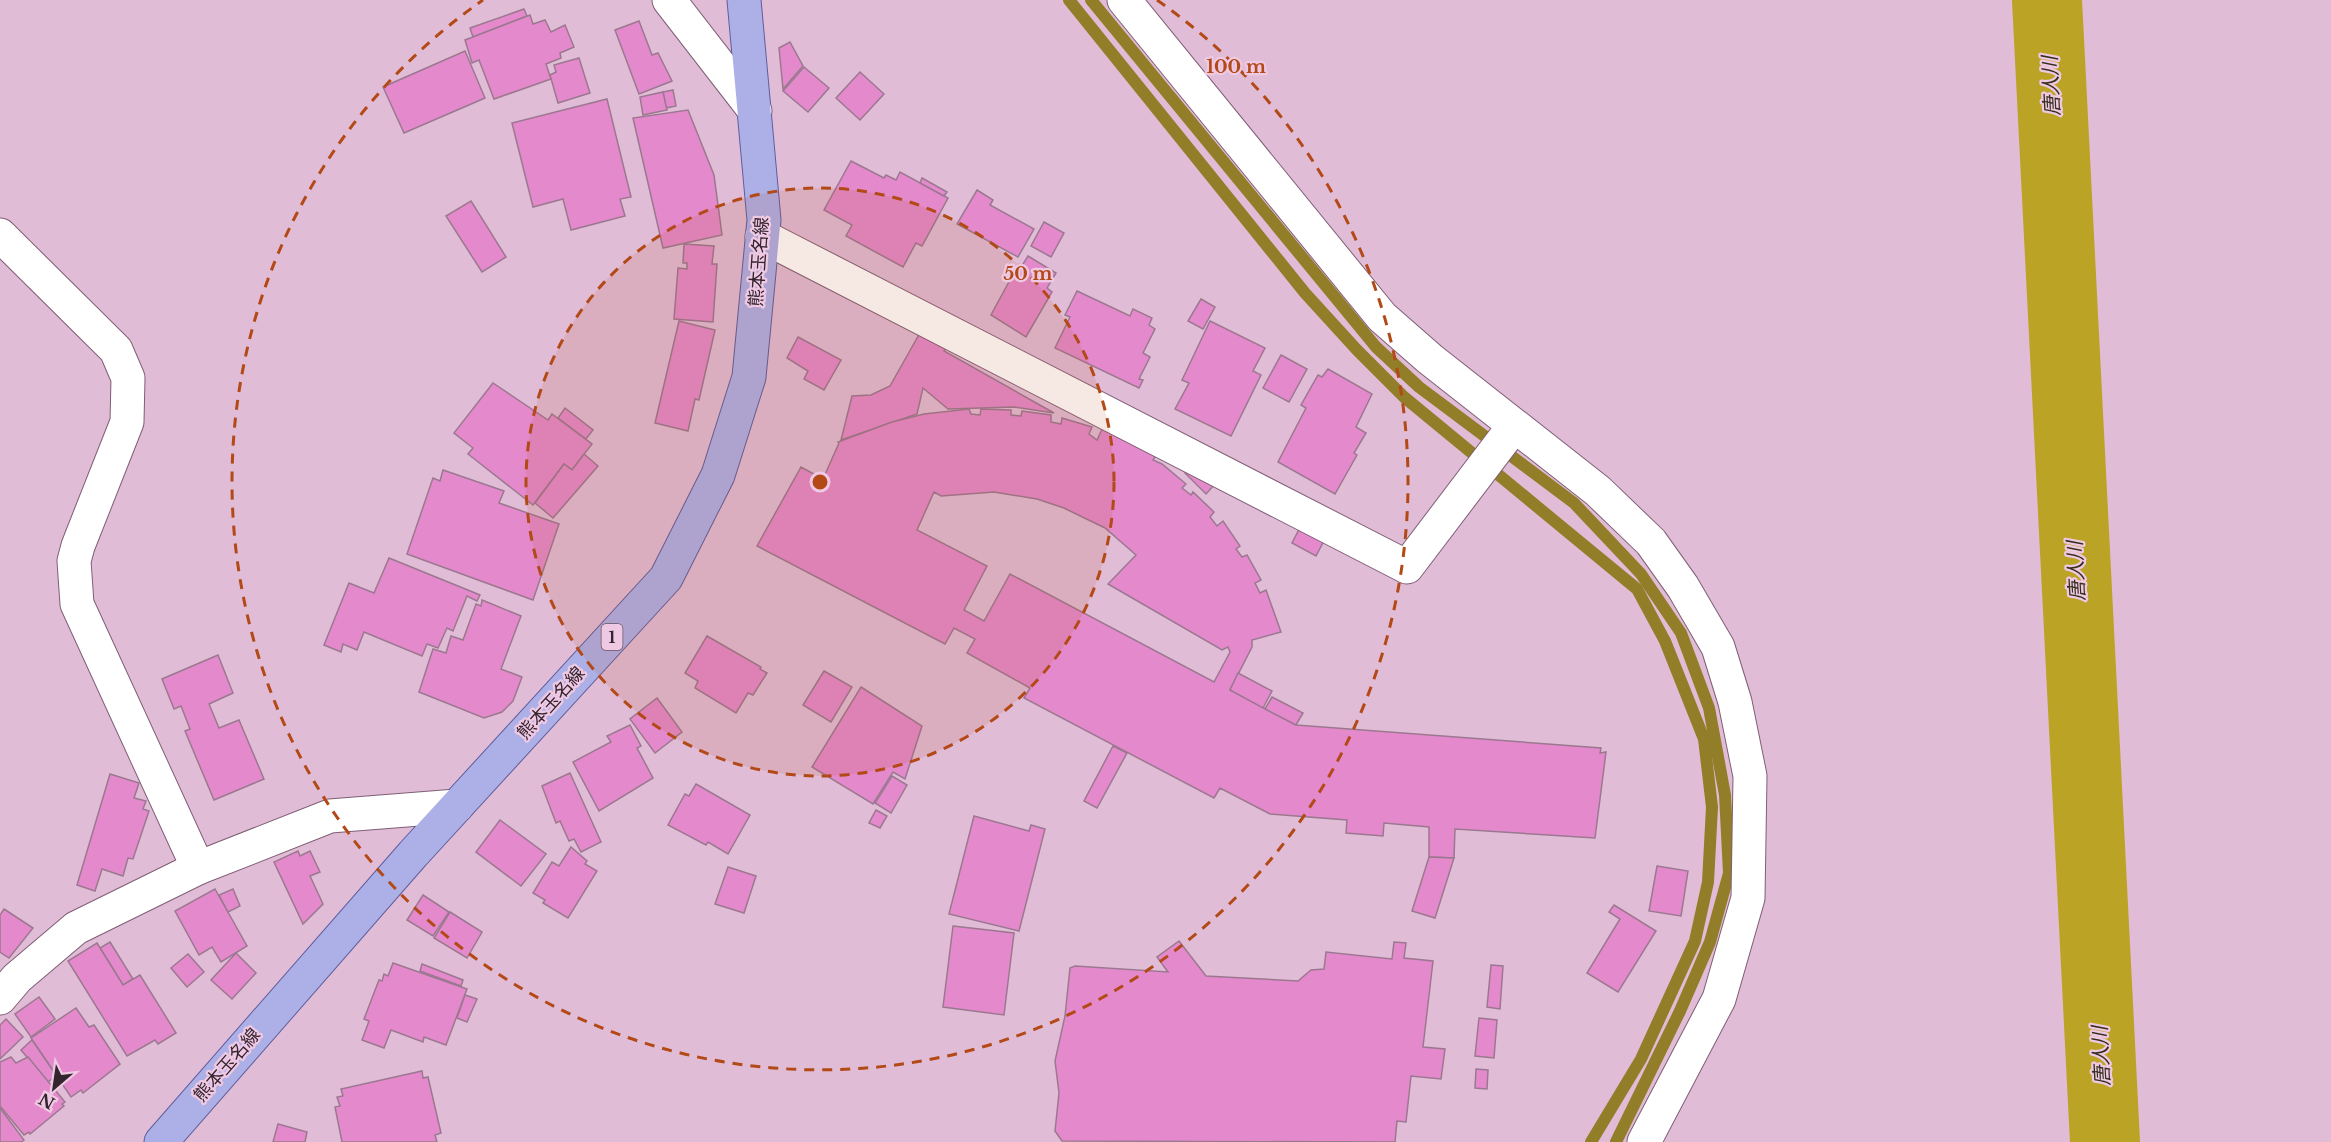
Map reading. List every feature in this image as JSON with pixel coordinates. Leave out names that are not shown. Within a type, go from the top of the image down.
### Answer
[{"type":"main road","name":"熊本玉名線","points":[[161,1142],[233,1057],[457,806],[666,578],[718,475],[749,376],[764,220],[744,0]]},
{"type":"street","points":[[669,0],[755,111]]},
{"type":"street","points":[[1124,0],[1382,317],[1514,426],[1598,491],[1651,542],[1683,587],[1718,647],[1735,702],[1750,776],[1748,898],[1719,999],[1644,1142]]},
{"type":"street","points":[[0,235],[116,350],[128,378],[127,422],[76,553],[77,604],[198,868]]},
{"type":"street","points":[[762,236],[1407,567],[1514,426]]},
{"type":"street","points":[[0,998],[17,978],[76,928],[198,868],[330,816],[457,806]]},
{"type":"building","points":[[524,9],[527,16],[473,37],[470,28]]},
{"type":"building","points":[[530,15],[533,24],[545,20],[551,32],[565,25],[574,47],[560,53],[561,58],[546,64],[551,79],[494,99],[479,60],[472,63],[465,40]]},
{"type":"building","points":[[639,21],[652,55],[658,53],[672,81],[639,94],[615,30]]},
{"type":"building","points":[[790,42],[803,66],[783,89],[779,48]]},
{"type":"building","points":[[465,51],[485,98],[404,133],[383,87]]},
{"type":"building","points":[[579,58],[590,93],[558,103],[550,75],[556,72],[554,65]]},
{"type":"building","points":[[804,67],[829,88],[808,112],[783,91]]},
{"type":"building","points":[[860,72],[884,94],[860,120],[836,98]]},
{"type":"building","points":[[673,90],[676,106],[666,108],[663,92]]},
{"type":"building","points":[[663,92],[667,110],[643,115],[640,97]]},
{"type":"building","points":[[607,99],[631,197],[620,199],[625,216],[571,230],[563,199],[533,207],[512,123]]},
{"type":"building","points":[[688,110],[714,175],[722,235],[663,248],[633,118]]},
{"type":"building","points":[[851,161],[884,178],[886,175],[896,180],[900,172],[948,198],[922,246],[916,243],[903,267],[846,236],[852,225],[824,210]]},
{"type":"building","points":[[922,178],[947,192],[944,196],[920,183]]},
{"type":"building","points":[[977,190],[993,200],[990,205],[1034,229],[1018,257],[957,224]]},
{"type":"building","points":[[471,201],[506,257],[482,272],[446,216]]},
{"type":"building","points":[[1044,222],[1064,233],[1051,257],[1031,246]]},
{"type":"building","points":[[684,244],[714,246],[712,264],[717,264],[713,322],[674,319],[678,268],[687,269],[687,263],[683,263]]},
{"type":"building","points":[[1028,256],[1056,273],[1047,288],[1052,292],[1026,337],[991,315],[1017,267],[1020,269]]},
{"type":"building","points":[[1077,291],[1130,316],[1133,309],[1152,318],[1149,325],[1155,329],[1143,353],[1150,357],[1139,379],[1143,380],[1139,388],[1055,348],[1070,317],[1065,315]]},
{"type":"building","points":[[1201,299],[1215,307],[1203,329],[1188,321]]},
{"type":"building","points":[[679,321],[715,330],[699,400],[695,399],[688,431],[655,423]]},
{"type":"building","points":[[1210,321],[1265,348],[1253,371],[1261,375],[1231,436],[1175,409],[1189,383],[1182,380]]},
{"type":"building","points":[[921,331],[947,345],[944,351],[1054,413],[1014,407],[948,409],[923,388],[917,414],[841,440],[852,396],[871,395],[890,386]]},
{"type":"building","points":[[798,337],[841,360],[824,390],[804,379],[808,371],[787,358]]},
{"type":"building","points":[[1281,355],[1307,369],[1289,402],[1263,388]]},
{"type":"building","points":[[1328,369],[1372,394],[1356,427],[1366,433],[1354,453],[1357,455],[1335,494],[1278,462],[1306,408],[1301,405],[1318,375],[1322,377]]},
{"type":"building","points":[[493,383],[548,420],[552,414],[592,444],[572,470],[564,464],[533,505],[468,454],[473,448],[454,433]]},
{"type":"building","points":[[565,408],[593,430],[586,439],[558,418]]},
{"type":"building","points":[[969,409],[971,414],[980,415],[981,409],[1011,410],[1011,415],[1021,416],[1022,411],[1051,415],[1051,422],[1061,424],[1062,418],[1092,427],[1089,434],[1097,440],[1104,425],[1157,454],[1153,460],[1162,464],[1186,484],[1182,488],[1191,495],[1193,492],[1214,512],[1210,517],[1217,526],[1223,521],[1240,546],[1236,549],[1242,557],[1247,555],[1261,580],[1255,583],[1260,593],[1266,590],[1281,632],[1252,640],[1252,647],[1230,690],[1296,725],[1601,748],[1600,753],[1606,752],[1595,838],[1455,829],[1454,858],[1429,857],[1429,827],[1384,823],[1383,836],[1346,833],[1347,820],[1270,814],[1220,788],[1214,798],[1024,698],[1030,688],[967,653],[975,639],[954,628],[945,644],[757,546],[801,467],[823,479],[838,442],[892,422],[924,414]],"holes":[[[934,492],[941,496],[994,492],[1037,499],[1064,508],[1105,528],[1136,555],[1108,584],[1222,650],[1228,647],[1230,652],[1214,682],[1010,574],[984,621],[964,610],[987,566],[917,530]]]},
{"type":"building","points":[[584,454],[598,466],[553,518],[535,503],[564,464],[572,470]]},
{"type":"building","points":[[1193,463],[1215,484],[1206,494],[1185,473]]},
{"type":"building","points":[[443,470],[504,491],[499,503],[559,524],[533,600],[407,554],[433,478],[440,481]]},
{"type":"building","points":[[1304,520],[1328,533],[1316,556],[1292,543]]},
{"type":"building","points":[[389,558],[480,595],[477,601],[467,596],[453,631],[447,628],[438,648],[427,644],[422,656],[364,632],[357,650],[343,644],[341,652],[324,645],[349,583],[374,593]]},
{"type":"building","points":[[482,600],[521,616],[501,669],[522,677],[513,701],[502,712],[484,718],[419,692],[433,649],[446,653],[451,636],[463,640],[476,604],[481,606]]},
{"type":"building","points":[[707,636],[761,667],[760,669],[767,673],[753,695],[748,693],[736,713],[695,688],[698,681],[685,673]]},
{"type":"building","points":[[218,655],[233,693],[209,704],[219,728],[239,720],[264,779],[214,800],[185,731],[190,729],[181,706],[174,709],[162,679]]},
{"type":"building","points":[[824,671],[852,687],[831,722],[803,705]]},
{"type":"building","points":[[1238,673],[1272,691],[1263,708],[1230,690]]},
{"type":"building","points":[[861,687],[922,726],[905,779],[893,772],[873,804],[812,767]]},
{"type":"building","points":[[1272,697],[1303,713],[1296,725],[1265,709]]},
{"type":"building","points":[[657,698],[682,732],[655,753],[630,719]]},
{"type":"building","points":[[630,725],[641,746],[637,748],[653,778],[599,811],[573,762],[611,742],[607,736]]},
{"type":"building","points":[[1113,746],[1127,753],[1097,808],[1084,801]]},
{"type":"building","points":[[570,773],[601,842],[581,852],[574,839],[569,841],[560,821],[556,823],[542,786]]},
{"type":"building","points":[[110,774],[139,783],[134,798],[146,801],[143,809],[149,811],[133,859],[128,858],[123,876],[102,869],[95,891],[77,885]]},
{"type":"building","points":[[892,776],[907,785],[891,813],[875,803]]},
{"type":"building","points":[[696,784],[750,815],[728,854],[708,842],[706,845],[668,825],[685,794],[689,796]]},
{"type":"building","points":[[876,810],[887,816],[880,828],[869,823]]},
{"type":"building","points":[[974,816],[1029,831],[1031,825],[1045,829],[1019,931],[949,914]]},
{"type":"building","points":[[500,820],[546,854],[521,886],[476,852]]},
{"type":"building","points":[[571,847],[587,861],[585,864],[597,871],[568,918],[543,903],[545,900],[533,893],[552,862],[559,866]]},
{"type":"building","points":[[298,851],[300,856],[310,851],[320,872],[310,876],[323,904],[303,924],[274,862]]},
{"type":"building","points":[[1429,857],[1454,858],[1435,918],[1412,911]]},
{"type":"building","points":[[1657,866],[1688,871],[1681,916],[1649,911]]},
{"type":"building","points":[[728,867],[756,876],[744,913],[715,904]]},
{"type":"building","points":[[215,889],[247,946],[221,962],[212,947],[199,955],[175,911]]},
{"type":"building","points":[[233,889],[240,906],[228,912],[219,895]]},
{"type":"building","points":[[423,895],[449,912],[433,936],[407,920]]},
{"type":"building","points":[[1614,905],[1656,931],[1618,992],[1587,973],[1620,919],[1609,912]]},
{"type":"building","points":[[4,909],[33,928],[9,958],[0,952],[0,915]]},
{"type":"building","points":[[450,912],[482,932],[467,958],[434,938]]},
{"type":"building","points":[[953,926],[1014,933],[1004,1015],[943,1007]]},
{"type":"building","points":[[1179,941],[1206,976],[1298,981],[1311,970],[1324,969],[1326,952],[1392,959],[1394,942],[1406,943],[1404,958],[1433,961],[1423,1047],[1445,1049],[1441,1079],[1411,1076],[1406,1122],[1397,1121],[1395,1142],[1062,1141],[1055,1131],[1059,1093],[1055,1061],[1065,1016],[1070,968],[1075,966],[1168,972],[1157,957]]},
{"type":"building","points":[[110,942],[133,979],[123,985],[100,948]]},
{"type":"building","points":[[97,943],[123,985],[140,975],[176,1033],[158,1044],[155,1040],[127,1056],[68,961]]},
{"type":"building","points":[[236,953],[256,973],[232,999],[211,980]]},
{"type":"building","points":[[188,954],[204,972],[187,987],[171,968]]},
{"type":"building","points":[[393,963],[467,989],[446,1045],[424,1037],[423,1042],[391,1030],[384,1048],[362,1040],[369,1021],[364,1019],[379,980],[382,981],[384,974],[388,976]]},
{"type":"building","points":[[422,964],[463,980],[461,986],[420,971]]},
{"type":"building","points":[[1491,965],[1503,966],[1500,1009],[1487,1007]]},
{"type":"building","points":[[465,995],[477,999],[467,1022],[457,1018]]},
{"type":"building","points":[[39,997],[55,1019],[31,1037],[15,1014]]},
{"type":"building","points":[[76,1008],[89,1027],[94,1025],[120,1064],[83,1093],[81,1090],[71,1097],[31,1038]]},
{"type":"building","points":[[1479,1018],[1497,1020],[1494,1058],[1475,1056]]},
{"type":"building","points":[[6,1019],[23,1037],[0,1059],[0,1025]]},
{"type":"building","points":[[32,1040],[56,1075],[48,1082],[21,1050]]},
{"type":"building","points":[[11,1057],[16,1063],[28,1057],[65,1102],[62,1104],[64,1106],[30,1134],[29,1132],[24,1135],[0,1106],[0,1062]]},
{"type":"building","points":[[1476,1069],[1488,1070],[1487,1089],[1475,1088]]},
{"type":"building","points":[[422,1071],[423,1078],[428,1077],[441,1133],[435,1135],[437,1142],[342,1142],[335,1107],[340,1106],[337,1097],[343,1096],[341,1089]]},
{"type":"building","points":[[0,1108],[24,1140],[0,1142]]},
{"type":"building","points":[[278,1124],[307,1132],[305,1142],[273,1142]]},
{"type":"waterway","points":[[1069,0],[1305,293],[1357,350],[1404,397],[1637,589],[1665,641],[1704,739],[1712,807],[1708,882],[1695,941],[1641,1059],[1591,1142]]},
{"type":"waterway","points":[[1091,0],[1376,347],[1419,387],[1574,503],[1641,574],[1681,633],[1709,708],[1725,795],[1729,873],[1710,942],[1680,1011],[1616,1142]]},
{"type":"waterway","name":"唐人川","points":[[2047,0],[2105,1142]]}]
